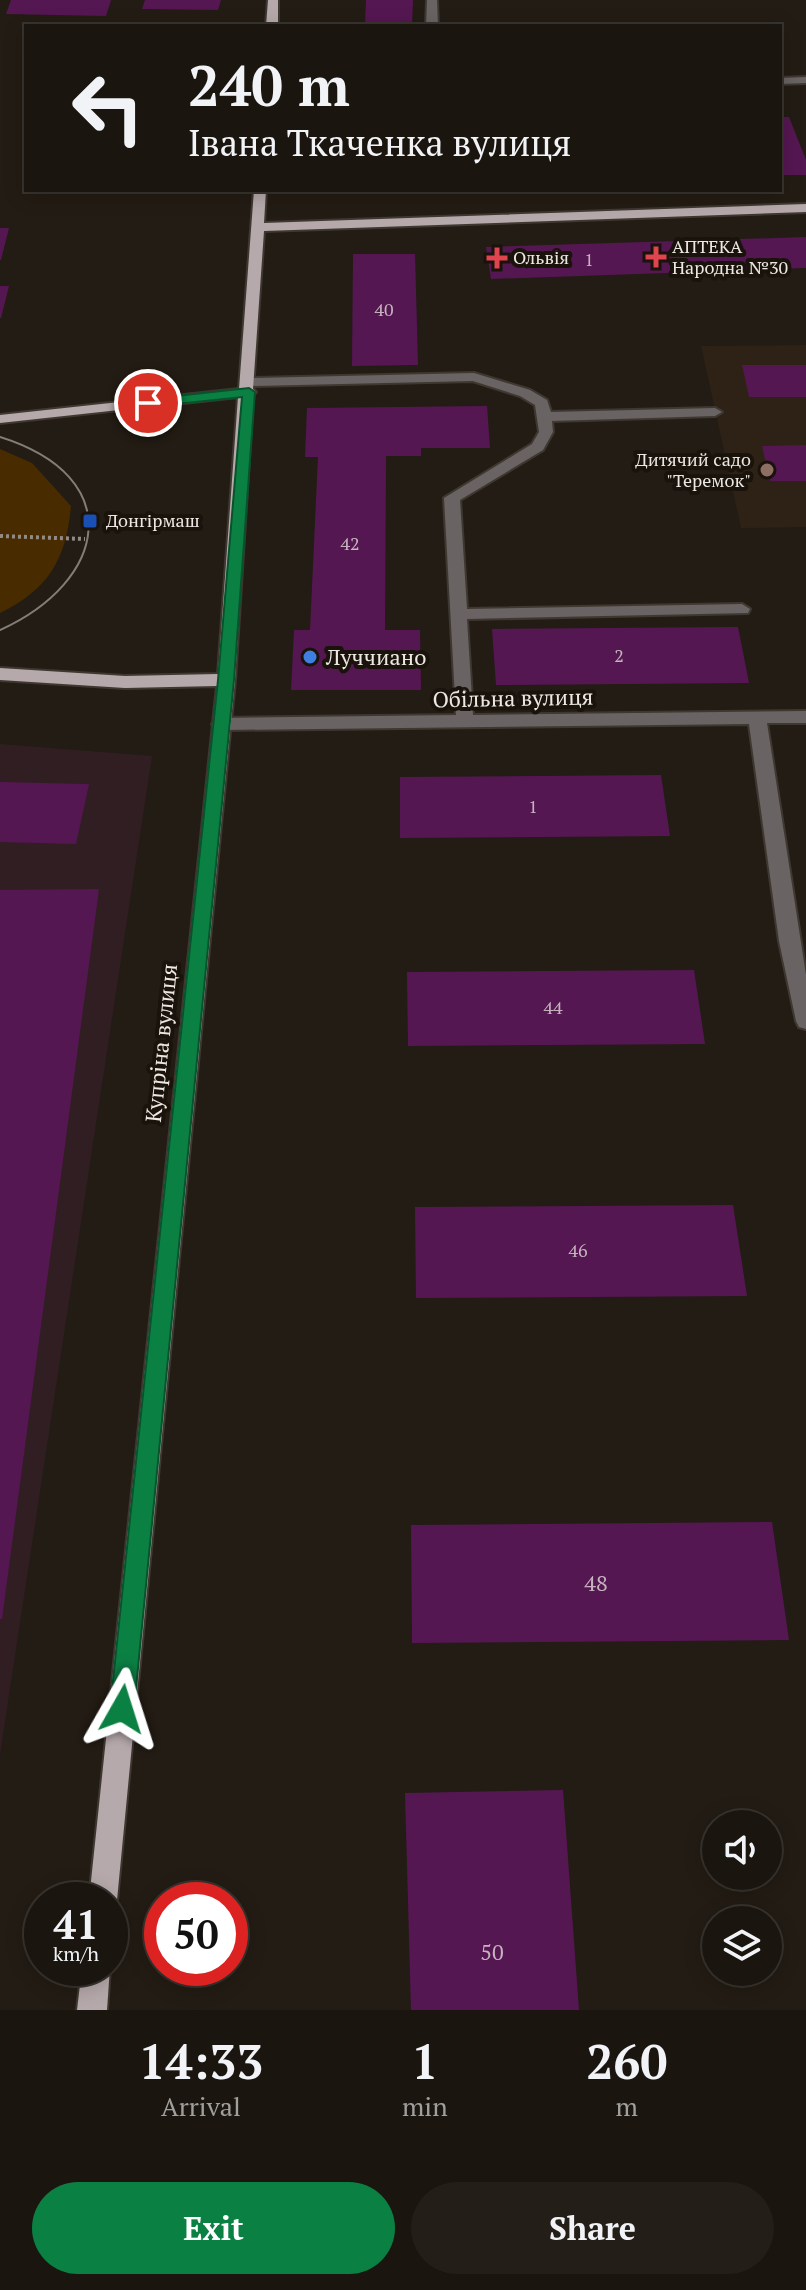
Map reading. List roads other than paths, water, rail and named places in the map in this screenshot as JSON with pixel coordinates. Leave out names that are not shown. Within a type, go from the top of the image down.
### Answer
[{"type":"main road","points":[[272,24],[273,0]]},
{"type":"main road","name":"Купріна вулиця","points":[[105,1882],[226,680],[249,387],[260,192]]},
{"type":"main road","points":[[257,227],[806,208]]},
{"type":"main road","points":[[0,419],[249,387]]},
{"type":"main road","points":[[0,674],[125,682],[226,680]]},
{"type":"main road","points":[[92,2010],[94,1986]]},
{"type":"street","points":[[432,0],[432,24]]},
{"type":"street","points":[[782,81],[806,80]]},
{"type":"street","points":[[249,387],[474,377],[525,393],[542,403],[546,432],[538,447],[452,498],[465,721]]},
{"type":"street","points":[[544,417],[715,412]]},
{"type":"street","points":[[458,614],[742,609]]},
{"type":"street","points":[[757,716],[789,941],[806,1021]]},
{"type":"street","name":"Обільна вулиця","points":[[221,724],[806,717]]},
{"type":"tram line","points":[[0,437],[41,455],[69,477],[85,503],[88,530],[81,558],[64,585],[36,609],[0,630]]},
{"type":"place","name":"АПТЕКА Народна №30","points":[[656,257]]},
{"type":"place","name":"Ольвія","points":[[497,258]]},
{"type":"place","name":"Дитячий садо \"Теремок\"","points":[[767,470]]},
{"type":"place","name":"Донгірмаш","points":[[90,521]]},
{"type":"place","name":"Луччиано","points":[[310,657]]}]
